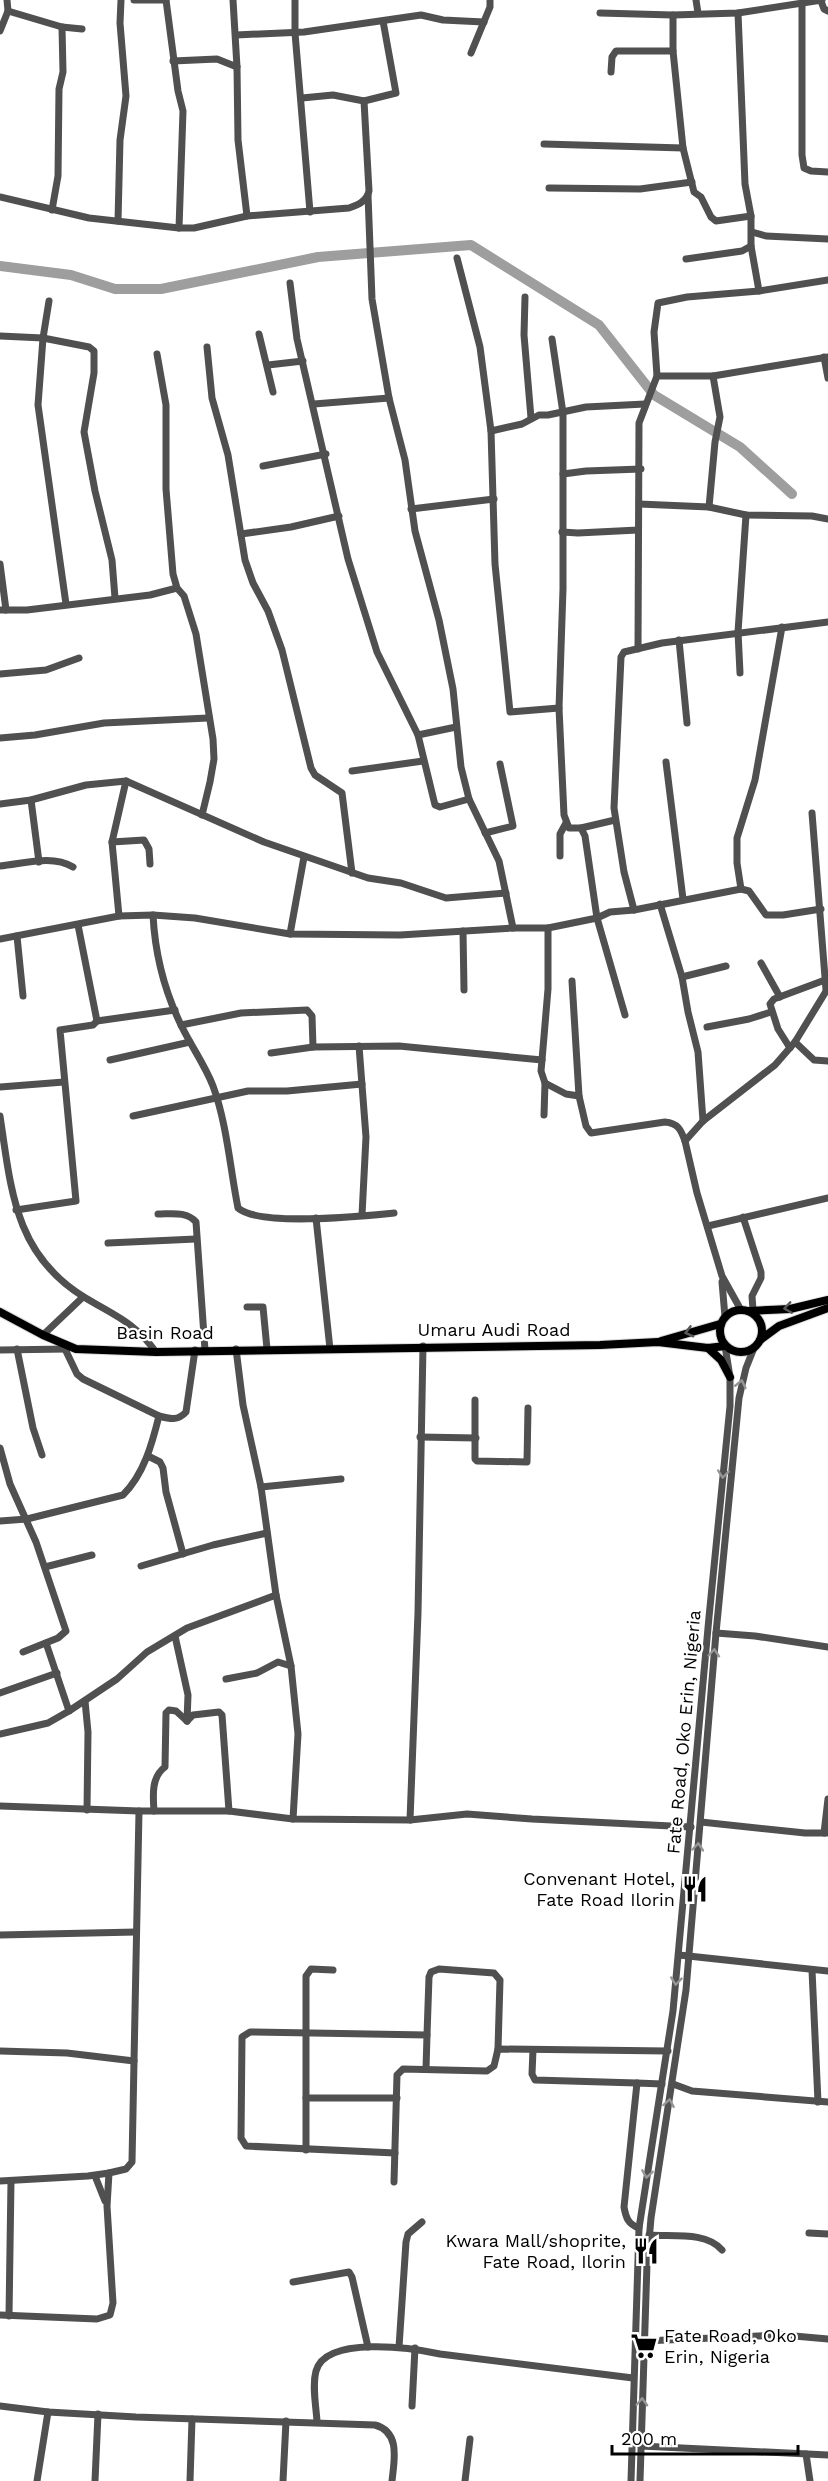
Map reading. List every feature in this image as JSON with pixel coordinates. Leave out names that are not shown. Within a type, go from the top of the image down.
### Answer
[{"type":"main road","points":[[658,1342],[747,1310],[790,1309],[828,1300]]},
{"type":"main road","points":[[723,1320],[719,1332],[725,1346],[735,1352],[742,1352],[757,1344],[779,1326],[828,1308]]},
{"type":"main road","points":[[747,1310],[760,1323],[757,1344]]},
{"type":"main road","points":[[0,1312],[43,1335],[76,1349]]},
{"type":"main road","points":[[658,1342],[708,1348],[725,1346]]},
{"type":"main road","name":"Umaru Audi Road","points":[[330,1349],[423,1346],[566,1346],[658,1342]]},
{"type":"main road","points":[[708,1348],[721,1360],[730,1377]]},
{"type":"main road","name":"Basin Road","points":[[76,1349],[156,1352],[330,1349]]},
{"type":"street","points":[[0,31],[8,11],[7,0]]},
{"type":"street","points":[[134,0],[166,0],[183,111],[179,228]]},
{"type":"street","points":[[233,0],[238,140],[247,216]]},
{"type":"street","points":[[295,0],[295,33],[310,212]]},
{"type":"street","points":[[471,53],[490,7],[490,0]]},
{"type":"street","points":[[696,0],[698,13]]},
{"type":"street","points":[[118,221],[120,140],[126,96],[122,1]]},
{"type":"street","points":[[600,13],[673,15],[738,13],[763,4],[802,5],[822,1],[824,9],[828,11]]},
{"type":"street","points":[[802,5],[802,155],[804,168],[811,171],[828,172]]},
{"type":"street","points":[[8,11],[62,27],[82,29]]},
{"type":"street","points":[[738,13],[745,184],[752,216],[751,246],[759,291]]},
{"type":"street","points":[[236,35],[295,33],[421,15],[443,20],[484,22]]},
{"type":"street","points":[[673,15],[673,51],[683,148],[694,192],[701,197],[713,220],[752,216]]},
{"type":"street","points":[[302,98],[333,95],[364,101],[396,93],[383,21]]},
{"type":"street","points":[[52,210],[58,176],[57,112],[63,72],[62,27]]},
{"type":"street","points":[[174,61],[218,59],[235,50]]},
{"type":"street","points":[[611,72],[612,57],[616,51],[673,51]]},
{"type":"street","points":[[218,59],[237,67]]},
{"type":"street","points":[[364,101],[372,299],[389,398],[405,460],[411,510],[447,658],[453,689],[461,767],[469,799],[498,861],[513,927]]},
{"type":"street","points":[[544,144],[683,148]]},
{"type":"street","points":[[549,188],[640,189],[692,182]]},
{"type":"street","points":[[0,197],[52,210],[118,221],[194,228],[247,216],[349,208],[359,204],[368,195]]},
{"type":"street","points":[[752,232],[766,236],[828,239]]},
{"type":"street","points":[[686,259],[742,251],[751,246]]},
{"type":"street","points":[[457,258],[480,347],[490,431],[495,564],[510,712],[559,708]]},
{"type":"street","points":[[638,649],[638,530],[641,469],[639,423],[657,376],[654,332],[658,303],[687,297],[759,291],[828,280]]},
{"type":"street","points":[[290,283],[297,339],[326,454],[348,559],[377,652],[418,735],[435,805],[440,807],[469,799]]},
{"type":"street","points":[[525,297],[524,335],[531,418]]},
{"type":"street","points":[[50,301],[43,338],[39,405],[66,604]]},
{"type":"street","points":[[259,334],[273,392]]},
{"type":"street","points":[[0,336],[43,338],[89,347],[95,355],[84,432],[95,491],[112,560],[115,598]]},
{"type":"street","points":[[552,339],[563,413],[563,600],[559,708],[566,823],[569,828],[581,828],[615,820]]},
{"type":"street","points":[[207,346],[212,398],[228,455],[245,560],[268,611],[282,650],[311,768],[315,775],[342,793],[352,873]]},
{"type":"street","points":[[157,354],[166,405],[166,489],[171,552],[177,588],[184,596],[196,634],[214,759],[202,815]]},
{"type":"street","points":[[657,376],[713,376],[826,357],[828,378]]},
{"type":"street","points":[[268,365],[303,361]]},
{"type":"street","points":[[709,507],[715,442],[720,417],[713,376]]},
{"type":"street","points":[[314,404],[389,398]]},
{"type":"street","points":[[490,431],[522,424],[531,418],[603,405],[645,404]]},
{"type":"street","points":[[263,466],[326,454]]},
{"type":"street","points":[[563,474],[641,469]]},
{"type":"street","points":[[411,510],[494,499]]},
{"type":"street","points":[[639,504],[709,507],[746,515],[812,516],[828,519]]},
{"type":"street","points":[[740,674],[738,632],[746,515]]},
{"type":"street","points":[[241,534],[291,527],[339,516]]},
{"type":"street","points":[[562,532],[638,530]]},
{"type":"street","points":[[0,564],[3,610],[164,593],[177,588]]},
{"type":"street","points":[[634,910],[624,872],[615,820],[614,798],[621,657],[624,652],[679,640],[828,622]]},
{"type":"street","points":[[741,889],[737,863],[737,838],[754,780],[782,627]]},
{"type":"street","points":[[679,640],[687,723]]},
{"type":"street","points":[[0,674],[46,670],[79,658]]},
{"type":"street","points":[[0,738],[34,735],[104,723],[208,718]]},
{"type":"street","points":[[418,735],[456,727]]},
{"type":"street","points":[[352,771],[423,761]]},
{"type":"street","points":[[666,762],[683,899]]},
{"type":"street","points":[[485,833],[513,826],[500,764]]},
{"type":"street","points":[[0,804],[31,800],[86,785],[126,781],[303,857],[368,878],[401,883],[446,898],[506,893]]},
{"type":"street","points":[[119,916],[112,842],[126,781]]},
{"type":"street","points":[[31,800],[39,862]]},
{"type":"street","points":[[685,1141],[703,1121],[775,1065],[793,1045],[827,989],[812,813]]},
{"type":"street","points":[[560,856],[560,834],[566,823]]},
{"type":"street","points":[[581,828],[591,869],[597,918],[625,1015]]},
{"type":"street","points":[[112,842],[144,840],[149,849],[150,864]]},
{"type":"street","points":[[290,934],[303,857]]},
{"type":"street","points":[[0,866],[63,861],[73,867]]},
{"type":"street","points":[[0,939],[119,916],[153,915],[195,918],[290,934],[400,934],[513,927],[548,928],[597,918],[610,912],[634,910],[741,889],[749,891],[766,915],[783,915],[821,909]]},
{"type":"street","points":[[660,904],[682,977],[698,1052],[703,1121]]},
{"type":"street","points":[[153,915],[155,947],[162,977],[181,1025],[204,1066],[217,1096],[238,1208],[252,1215],[316,1218],[394,1213]]},
{"type":"street","points":[[78,925],[97,1022]]},
{"type":"street","points":[[544,1115],[544,1083],[541,1071],[548,989],[548,928]]},
{"type":"street","points":[[463,931],[464,990]]},
{"type":"street","points":[[17,936],[23,996]]},
{"type":"street","points":[[760,963],[780,997]]},
{"type":"street","points":[[682,977],[726,966]]},
{"type":"street","points":[[825,980],[774,999],[770,1004],[771,1012],[793,1045],[814,1060],[828,1061]]},
{"type":"street","points":[[572,981],[579,1096],[586,1126],[591,1133],[665,1122],[680,1128],[722,1276],[723,1320]]},
{"type":"street","points":[[16,1210],[76,1201],[60,1030],[175,1010]]},
{"type":"street","points":[[181,1025],[241,1013],[307,1010],[312,1016],[314,1047]]},
{"type":"street","points":[[707,1026],[748,1019],[771,1012]]},
{"type":"street","points":[[110,1060],[190,1042]]},
{"type":"street","points":[[359,1046],[366,1137],[362,1215]]},
{"type":"street","points":[[271,1053],[314,1047],[399,1046],[542,1060]]},
{"type":"street","points":[[0,1088],[64,1082]]},
{"type":"street","points":[[544,1083],[566,1094],[579,1096]]},
{"type":"street","points":[[133,1116],[248,1091],[286,1091],[362,1084]]},
{"type":"street","points":[[0,1116],[16,1210],[22,1227],[46,1263],[65,1282],[83,1297],[138,1330],[156,1352]]},
{"type":"street","points":[[708,1226],[828,1198]]},
{"type":"street","points":[[158,1214],[190,1216],[196,1222],[205,1350]]},
{"type":"street","points":[[743,1217],[761,1272],[761,1278],[747,1310]]},
{"type":"street","points":[[316,1218],[330,1349]]},
{"type":"street","points":[[108,1243],[196,1239]]},
{"type":"street","points":[[722,1276],[747,1310]]},
{"type":"street","points":[[43,1335],[83,1297]]},
{"type":"street","points":[[247,1307],[263,1307],[267,1349]]},
{"type":"street","name":"Fate Road, Oko Erin, Nigeria","points":[[640,2481],[649,2235],[690,1956],[716,1633],[741,1382],[757,1344]]},
{"type":"street","points":[[410,1820],[418,1613],[423,1346]]},
{"type":"street","name":"Fate Road, Oko Erin, Nigeria","points":[[631,2481],[639,2228],[668,2051],[679,1955],[729,1415],[730,1377],[725,1346]]},
{"type":"street","points":[[65,1348],[77,1374],[82,1379],[159,1416],[172,1419],[182,1418],[186,1412],[195,1350]]},
{"type":"street","points":[[17,1349],[33,1428],[42,1455]]},
{"type":"street","name":"Basin Road","points":[[0,1350],[76,1349]]},
{"type":"street","points":[[236,1349],[243,1405],[261,1487],[276,1595],[291,1666],[298,1734],[293,1819]]},
{"type":"street","points":[[475,1400],[475,1459],[477,1461],[527,1462],[528,1408]]},
{"type":"street","points":[[0,1521],[27,1519],[123,1495],[129,1489],[148,1456],[159,1416]]},
{"type":"street","points":[[420,1437],[476,1438]]},
{"type":"street","points":[[0,1448],[10,1484],[27,1519],[66,1631],[62,1636],[23,1652]]},
{"type":"street","points":[[148,1456],[160,1462],[163,1468],[166,1492],[183,1554]]},
{"type":"street","points":[[261,1487],[340,1479]]},
{"type":"street","points":[[141,1566],[267,1533]]},
{"type":"street","points":[[45,1567],[92,1555]]},
{"type":"street","points":[[0,1734],[48,1723],[117,1679],[147,1652],[187,1628],[276,1595]]},
{"type":"street","points":[[716,1633],[755,1636],[828,1647]]},
{"type":"street","points":[[175,1636],[187,1685],[187,1721]]},
{"type":"street","points":[[46,1643],[69,1711]]},
{"type":"street","points":[[226,1678],[257,1673],[278,1662],[291,1666]]},
{"type":"street","points":[[0,1693],[57,1673]]},
{"type":"street","points":[[85,1701],[88,1732],[87,1810]]},
{"type":"street","points":[[154,1811],[155,1782],[157,1775],[165,1767],[166,1713],[169,1710],[176,1711],[187,1721]]},
{"type":"street","points":[[187,1721],[193,1715],[219,1712],[222,1715],[229,1811]]},
{"type":"street","points":[[700,1822],[826,1833],[828,1799]]},
{"type":"street","points":[[0,1806],[87,1810],[229,1811],[293,1819],[410,1820],[467,1814],[691,1827]]},
{"type":"street","points":[[0,2181],[95,2176],[126,2169],[132,2162],[139,1811]]},
{"type":"street","points":[[0,1935],[136,1932]]},
{"type":"street","points":[[679,1955],[828,1971]]},
{"type":"street","points":[[306,2150],[308,1971],[311,1969],[333,1970]]},
{"type":"street","points":[[394,2182],[399,2071],[410,2068],[426,2069],[487,2071],[494,2067],[498,2049],[500,1980],[494,1973],[439,1969],[431,1972],[426,2069]]},
{"type":"street","points":[[812,1970],[818,2102]]},
{"type":"street","points":[[395,2153],[246,2146],[241,2138],[242,2037],[249,2032],[427,2035]]},
{"type":"street","points":[[498,2049],[668,2051]]},
{"type":"street","points":[[533,2050],[532,2074],[536,2080],[662,2084]]},
{"type":"street","points":[[0,2051],[67,2053],[134,2061]]},
{"type":"street","points":[[637,2083],[624,2207],[627,2219],[632,2226],[639,2228]]},
{"type":"street","points":[[673,2084],[692,2091],[828,2102]]},
{"type":"street","points":[[306,2098],[397,2098]]},
{"type":"street","points":[[0,2315],[97,2319],[110,2315],[113,2286],[107,2206],[109,2173]]},
{"type":"street","points":[[95,2176],[107,2206]]},
{"type":"street","points":[[9,2316],[11,2181]]},
{"type":"street","points":[[399,2347],[406,2242],[408,2234],[422,2222]]},
{"type":"street","points":[[809,2233],[828,2234]]},
{"type":"street","points":[[649,2235],[697,2237],[711,2241],[722,2250]]},
{"type":"street","points":[[293,2282],[349,2272],[368,2347]]},
{"type":"street","points":[[644,2340],[783,2336],[828,2339]]},
{"type":"street","points":[[317,2421],[314,2386],[316,2370],[322,2360],[329,2354],[368,2347],[415,2348],[440,2354],[633,2378]]},
{"type":"street","points":[[412,2406],[415,2348]]},
{"type":"street","points":[[0,2406],[48,2412],[192,2419],[365,2423],[383,2427],[392,2438],[395,2451],[392,2481]]},
{"type":"street","points":[[37,2481],[48,2412]]},
{"type":"street","points":[[95,2481],[98,2414]]},
{"type":"street","points":[[190,2481],[192,2419]]},
{"type":"street","points":[[283,2481],[286,2421]]},
{"type":"street","points":[[465,2481],[470,2439]]},
{"type":"street","points":[[641,2446],[828,2455]]},
{"type":"street","points":[[807,2454],[810,2481]]},
{"type":"waterway","points":[[0,266],[71,275],[115,289],[161,289],[318,257],[471,245],[599,325],[654,395],[740,447],[792,494]]},
{"type":"place","name":"Convenant Hotel, Fate Road Ilorin","points":[[695,1889]]},
{"type":"place","name":"Kwara Mall/shoprite, Fate Road, Ilorin","points":[[646,2251]]},
{"type":"place","name":"Fate Road, Oko Erin, Nigeria","points":[[644,2346]]}]
